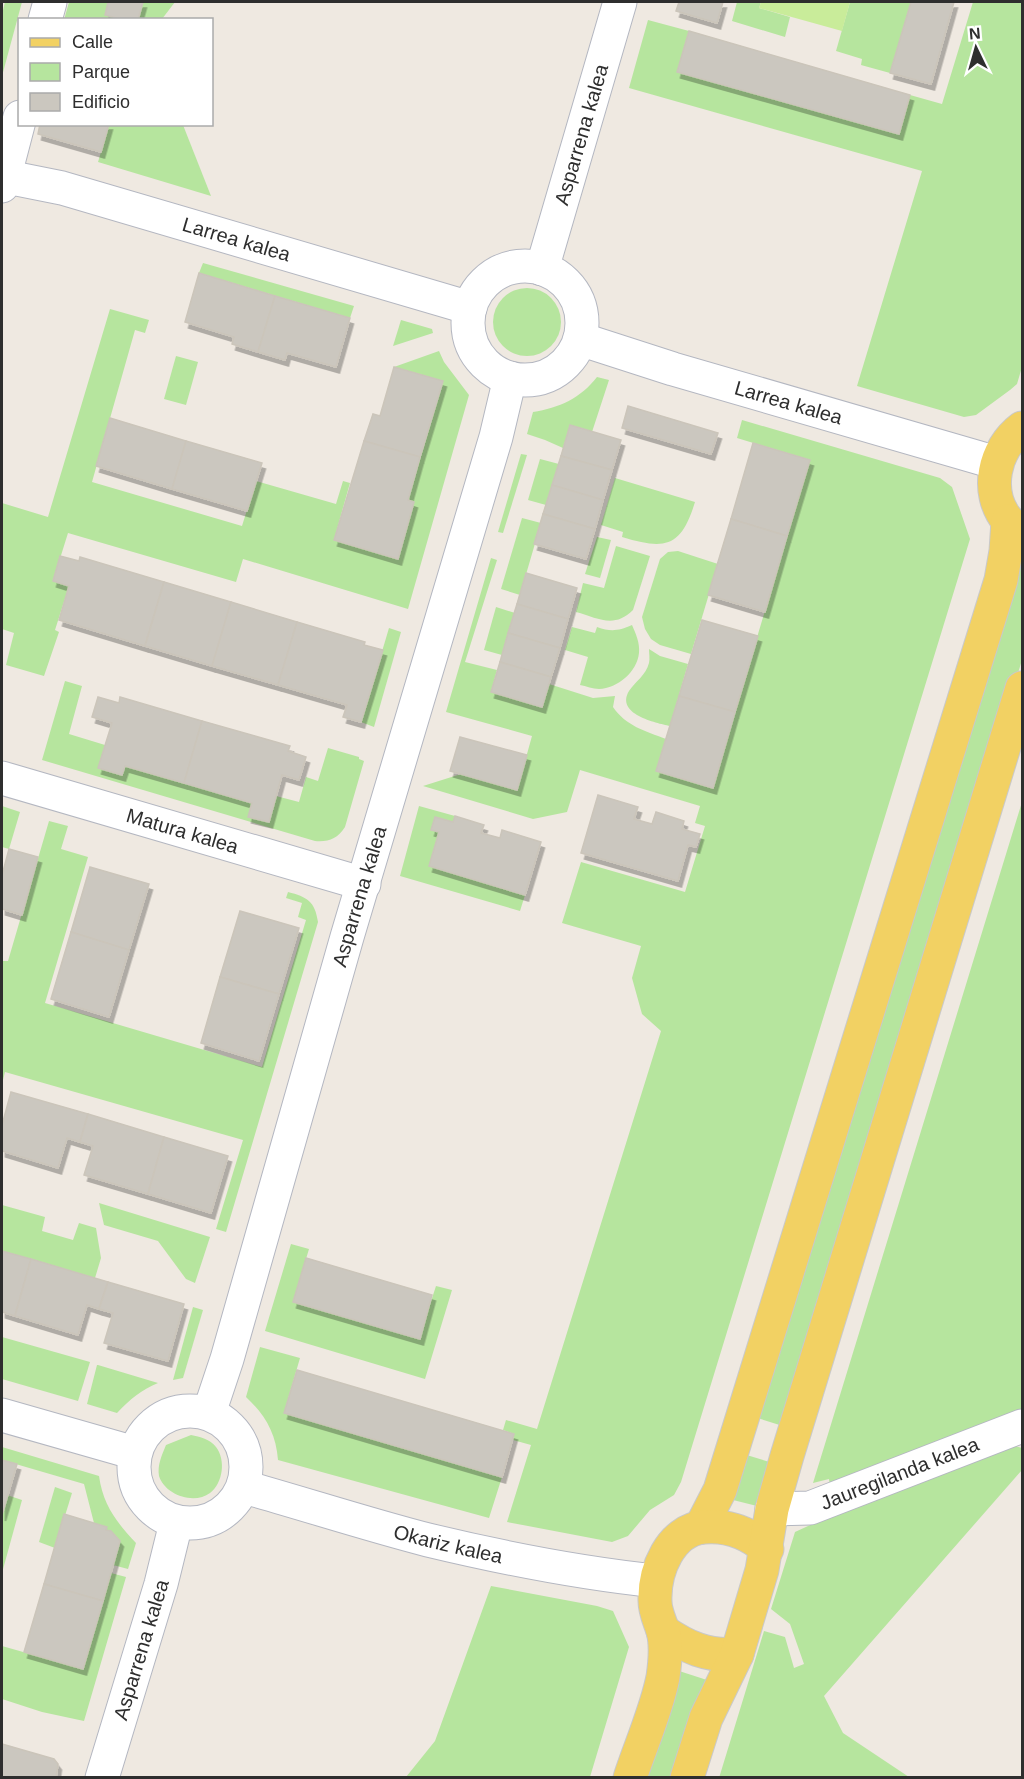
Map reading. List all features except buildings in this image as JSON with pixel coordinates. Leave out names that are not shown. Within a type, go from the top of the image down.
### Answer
[{"type":"main road","points":[[701,1527],[720,1490],[1001,580],[1006,551],[1015,527],[1000,507],[995,493],[994,478],[1002,450],[1010,438],[1023,428]]},
{"type":"main road","points":[[687,1778],[706,1718],[737,1654],[767,1549],[772,1509],[1023,688]]},
{"type":"main road","points":[[630,1778],[662,1679],[665,1658],[663,1631],[657,1617],[655,1601],[656,1581],[664,1556],[676,1540],[701,1527],[720,1527],[739,1531],[755,1539],[767,1549]]},
{"type":"main road","points":[[663,1631],[684,1646],[704,1652],[737,1654]]},
{"type":"street","points":[[46,18],[50,2]]},
{"type":"street","name":"Asparrena kalea","points":[[542,268],[620,2]]},
{"type":"street","points":[[2,180],[18,124]]},
{"type":"street","name":"Larrea kalea","points":[[2,180],[62,188],[470,308]]},
{"type":"street","points":[[519,266],[542,268],[558,276],[571,288],[579,304],[582,321],[580,339],[572,355],[561,367],[545,376],[528,380],[510,378],[494,371],[476,351],[468,326],[470,308],[480,288],[497,273],[519,266]]},
{"type":"street","name":"Larrea kalea","points":[[580,339],[644,360],[997,463]]},
{"type":"street","name":"Asparrena kalea","points":[[209,1413],[496,436],[510,378]]},
{"type":"street","name":"Matura kalea","points":[[2,778],[364,884]]},
{"type":"street","points":[[187,1410],[209,1413],[226,1423],[241,1441],[247,1464],[244,1487],[233,1505],[217,1518],[197,1524],[176,1523],[156,1513],[141,1496],[134,1476],[135,1454],[142,1437],[153,1424],[169,1414],[187,1410]]},
{"type":"street","points":[[2,1415],[135,1454]]},
{"type":"street","name":"Jauregilanda kalea","points":[[772,1509],[810,1508],[1023,1426]]},
{"type":"street","name":"Okariz kalea","points":[[244,1487],[426,1539],[502,1557],[596,1575],[656,1581]]},
{"type":"street","name":"Asparrena kalea","points":[[102,1778],[161,1584],[176,1523]]},
{"type":"green space","points":[[5,2],[22,2],[2,76],[2,14]]},
{"type":"green space","points":[[69,2],[108,2],[105,15],[116,18],[65,18]]},
{"type":"green space","points":[[143,2],[175,2],[163,18],[139,18]]},
{"type":"green space","points":[[737,2],[761,2],[759,8],[790,17],[785,37],[732,21]]},
{"type":"green space","points":[[761,2],[850,2],[842,31],[759,8]]},
{"type":"green space","points":[[850,2],[911,2],[890,73],[861,65],[862,59],[836,51]]},
{"type":"green space","points":[[973,2],[1022,2],[1022,367],[1017,384],[976,415],[964,417],[857,386],[922,171],[629,88],[648,20],[689,31],[678,72],[899,134],[910,95],[942,104]]},
{"type":"green space","points":[[109,126],[183,126],[211,196],[98,162]]},
{"type":"green space","points":[[203,263],[354,306],[350,318],[199,273]]},
{"type":"green space","points":[[520,288],[534,288],[546,293],[556,303],[561,322],[556,341],[546,351],[534,356],[520,356],[508,351],[498,341],[493,329],[493,315],[498,303],[508,293]]},
{"type":"green space","points":[[110,309],[149,320],[145,333],[135,330],[92,482],[242,526],[256,481],[336,504],[343,481],[350,483],[334,540],[398,558],[414,502],[408,500],[443,382],[394,367],[439,351],[444,362],[469,395],[408,609],[243,559],[236,582],[68,533],[53,581],[69,586],[55,630],[59,632],[44,676],[6,665],[14,633],[2,629],[2,503],[48,517]]},
{"type":"green space","points":[[401,320],[432,329],[433,333],[393,346]]},
{"type":"green space","points":[[176,356],[198,362],[186,405],[164,399]]},
{"type":"green space","points":[[597,377],[609,380],[592,432],[570,426],[563,448],[527,434],[533,412],[569,401],[584,391]]},
{"type":"green space","points":[[742,420],[940,478],[952,487],[970,539],[681,1482],[674,1495],[650,1510],[628,1536],[612,1542],[507,1522],[531,1445],[513,1440],[514,1434],[503,1430],[506,1420],[537,1429],[661,1031],[642,1014],[632,978],[641,946],[562,923],[581,862],[685,892],[705,826],[695,823],[700,806],[580,770],[567,812],[533,819],[423,786],[461,774],[517,790],[532,736],[446,712],[491,558],[497,560],[465,662],[497,670],[491,692],[542,707],[549,684],[593,698],[615,696],[613,707],[618,714],[636,727],[666,739],[657,771],[712,788],[810,460],[737,438]]},
{"type":"green space","points":[[521,454],[527,455],[503,533],[498,532]]},
{"type":"green space","points":[[540,459],[559,464],[546,505],[528,500]]},
{"type":"green space","points":[[615,478],[695,502],[684,529],[669,542],[660,544],[622,537],[623,532],[601,525]]},
{"type":"green space","points":[[522,518],[541,523],[520,595],[501,589]]},
{"type":"green space","points":[[597,537],[611,540],[600,578],[585,574]]},
{"type":"green space","points":[[616,546],[650,556],[633,610],[626,616],[612,621],[576,612],[583,583],[604,588]]},
{"type":"green space","points":[[678,551],[718,564],[691,654],[660,645],[651,639],[642,617],[660,559],[668,552]]},
{"type":"green space","points":[[1014,562],[1022,564],[1022,660],[786,1427],[751,1416]]},
{"type":"green space","points":[[496,607],[515,613],[502,655],[484,650]]},
{"type":"green space","points":[[632,625],[639,649],[635,666],[625,678],[606,688],[597,689],[580,685],[588,657],[565,650],[572,627],[595,633],[597,627],[614,630]]},
{"type":"green space","points":[[389,628],[401,632],[374,727],[361,722]]},
{"type":"green space","points":[[649,649],[660,656],[688,664],[670,726],[639,716],[628,706],[626,699],[629,691],[648,667]]},
{"type":"green space","points":[[65,681],[82,686],[69,734],[105,745],[125,766],[252,803],[248,817],[269,822],[276,796],[299,802],[306,777],[318,781],[328,748],[359,757],[364,761],[345,827],[332,839],[315,841],[42,760]]},
{"type":"green space","points":[[1022,802],[1022,1416],[830,1487],[829,1479],[813,1483]]},
{"type":"green space","points":[[2,806],[20,812],[9,849],[2,847]]},
{"type":"green space","points":[[419,806],[455,816],[453,822],[435,817],[431,830],[439,832],[429,866],[525,895],[520,911],[400,876]]},
{"type":"green space","points":[[49,821],[68,826],[61,849],[88,857],[45,1003],[262,1067],[306,920],[298,917],[302,903],[286,898],[288,892],[305,898],[315,909],[318,922],[226,1232],[216,1229],[243,1140],[5,1072],[2,1084],[2,961],[8,961]]},
{"type":"green space","points":[[99,1203],[210,1237],[195,1283],[186,1279],[158,1241],[104,1225]]},
{"type":"green space","points":[[2,1205],[45,1217],[42,1231],[73,1240],[79,1223],[96,1228],[101,1258],[95,1278],[2,1251]]},
{"type":"green space","points":[[291,1244],[309,1249],[293,1302],[419,1338],[436,1286],[452,1290],[425,1379],[265,1331]]},
{"type":"green space","points":[[193,1307],[203,1310],[183,1378],[173,1380]]},
{"type":"green space","points":[[2,1337],[90,1362],[78,1401],[2,1379]]},
{"type":"green space","points":[[260,1347],[300,1358],[284,1413],[502,1477],[489,1518],[278,1460],[275,1441],[268,1425],[246,1397]]},
{"type":"green space","points":[[97,1365],[158,1383],[136,1395],[117,1413],[87,1404]]},
{"type":"green space","points":[[191,1435],[214,1444],[219,1452],[222,1465],[218,1483],[214,1489],[196,1498],[174,1493],[162,1483],[159,1476],[160,1460],[166,1445]]},
{"type":"green space","points":[[1015,1446],[1022,1448],[1022,1470],[824,1696],[843,1733],[909,1777],[719,1778],[764,1631],[785,1637],[794,1668],[804,1664],[790,1624],[771,1609],[795,1532],[856,1504]]},
{"type":"green space","points":[[2,1447],[99,1476],[107,1505],[136,1543],[128,1569],[113,1565],[120,1541],[111,1531],[106,1530],[107,1527],[94,1523],[84,1484],[2,1460]]},
{"type":"green space","points":[[740,1453],[776,1464],[761,1507],[725,1498]]},
{"type":"green space","points":[[55,1487],[72,1493],[55,1548],[39,1542]]},
{"type":"green space","points":[[7,1495],[22,1500],[2,1573],[2,1515]]},
{"type":"green space","points":[[111,1573],[126,1577],[84,1721],[42,1712],[2,1699],[2,1646],[83,1669]]},
{"type":"green space","points":[[491,1586],[613,1611],[629,1647],[590,1777],[406,1777],[435,1741]]},
{"type":"green space","points":[[673,1669],[710,1681],[679,1777],[640,1778]]}]
